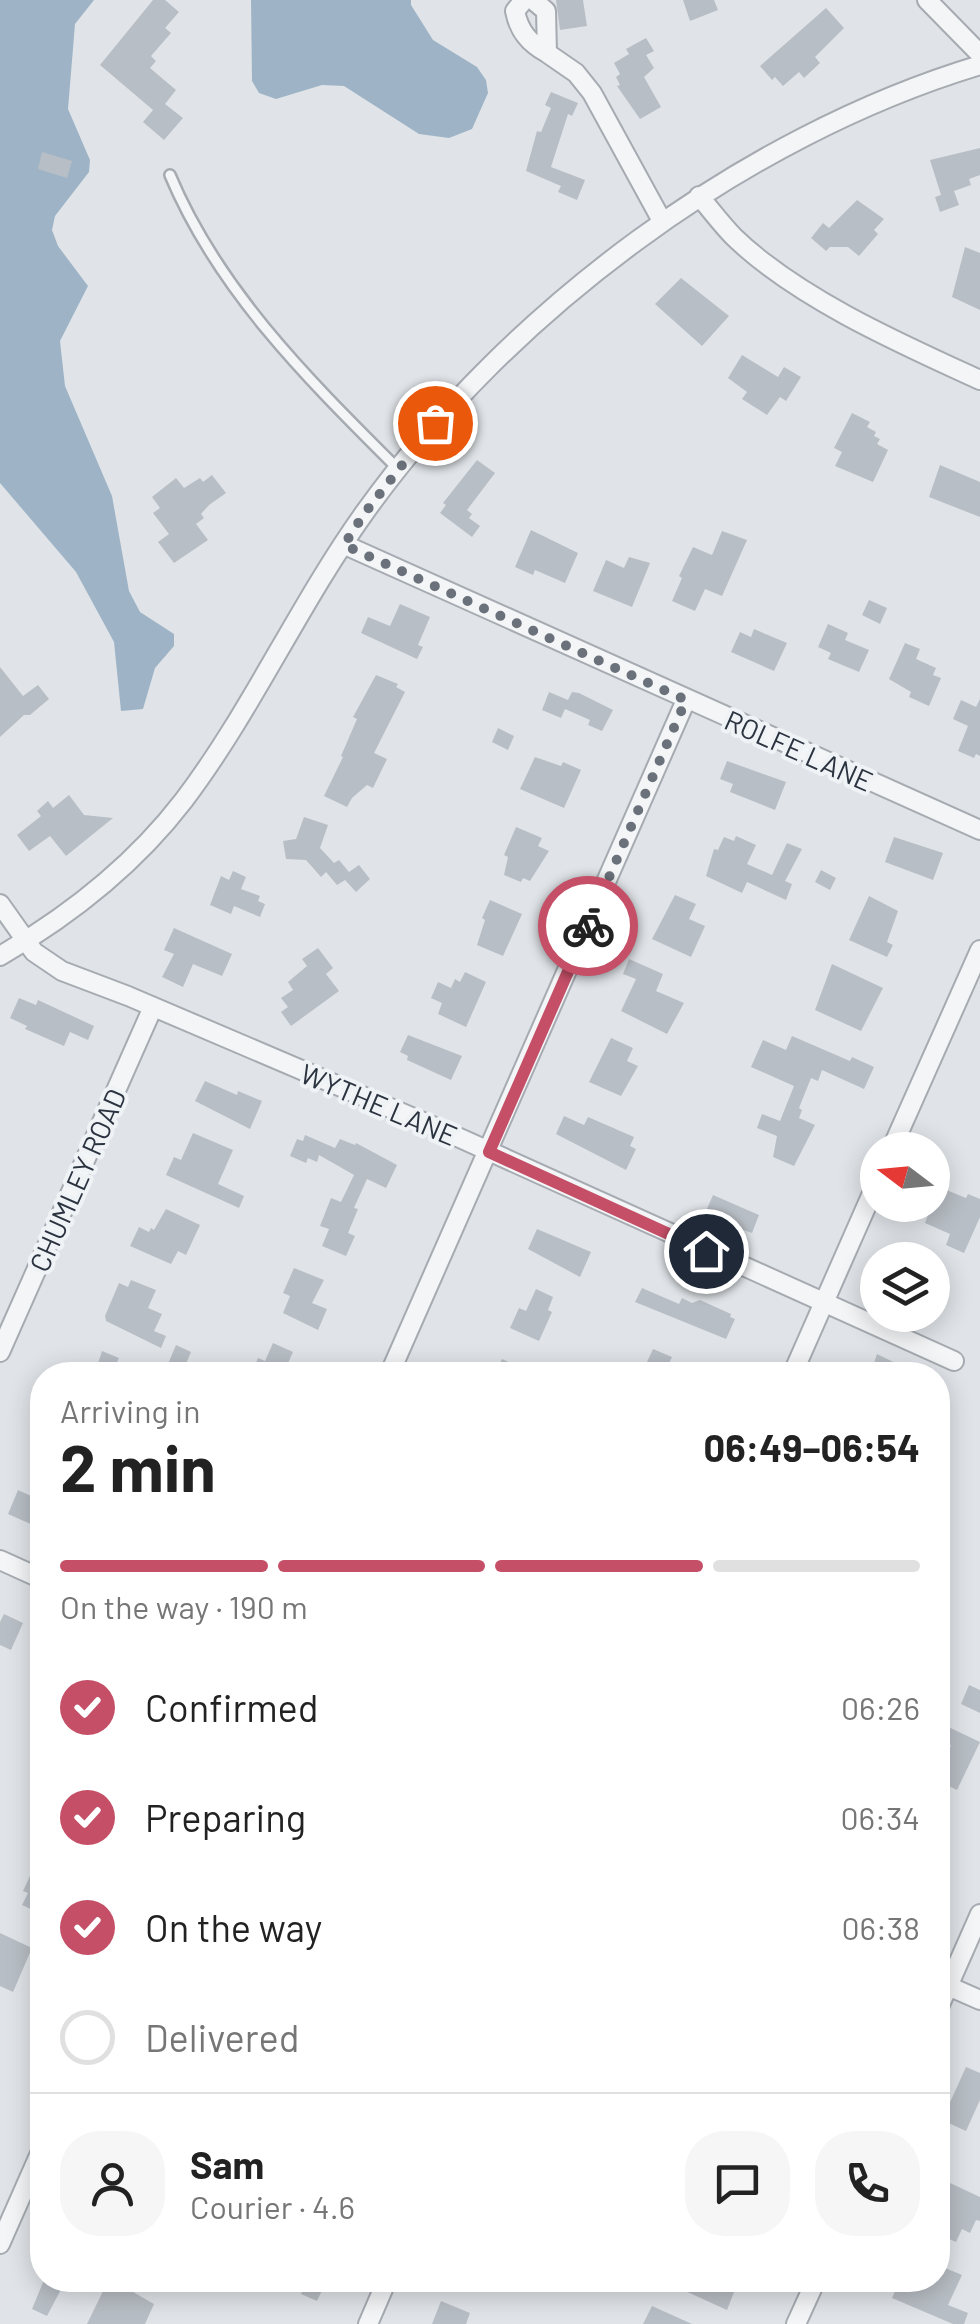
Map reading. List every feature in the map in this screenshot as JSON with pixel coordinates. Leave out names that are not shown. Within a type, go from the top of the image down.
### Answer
[{"type":"street","points":[[524,0],[516,10],[518,25],[536,47],[576,73],[592,93],[662,221]]},
{"type":"street","points":[[533,0],[546,11],[547,53]]},
{"type":"street","points":[[927,0],[980,54]]},
{"type":"street","points":[[0,956],[80,905],[182,802],[344,545],[398,469],[452,404],[496,360],[662,221],[699,196],[842,118],[894,94],[980,65]]},
{"type":"street","points":[[699,196],[733,236],[796,285],[980,380]]},
{"type":"street","name":"ROLFE LANE","points":[[344,545],[980,830]]},
{"type":"street","points":[[395,1362],[686,700]]},
{"type":"street","name":"WYTHE LANE","points":[[0,904],[26,941],[47,964],[62,972],[154,1006],[489,1152],[954,1361]]},
{"type":"street","points":[[899,1132],[980,950]]},
{"type":"street","name":"CHUMLEY ROAD","points":[[0,1352],[154,1006]]},
{"type":"street","points":[[798,1362],[860,1221]]},
{"type":"street","points":[[0,1560],[30,1574]]},
{"type":"street","points":[[950,1970],[980,1914]]},
{"type":"street","points":[[950,1986],[980,2000]]},
{"type":"street","points":[[0,2244],[30,2176]]},
{"type":"street","points":[[368,2324],[382,2292]]},
{"type":"street","points":[[796,2324],[811,2292]]},
{"type":"lane","points":[[170,176],[204,246],[227,282],[328,399],[398,469]]},
{"type":"water","points":[[0,0],[94,0],[75,24],[68,109],[90,160],[89,172],[55,216],[52,230],[58,246],[88,286],[60,341],[65,386],[112,496],[129,591],[140,612],[174,634],[174,646],[155,668],[143,709],[121,711],[114,642],[76,572],[0,483]]},
{"type":"water","points":[[251,0],[411,0],[433,40],[477,67],[486,80],[488,93],[472,129],[449,138],[419,134],[344,86],[322,85],[276,99],[259,93],[252,81]]},
{"type":"building","points":[[153,0],[165,0],[179,12],[165,28],[171,33],[151,56],[156,61],[150,68],[176,90],[165,104],[183,118],[164,140],[143,122],[153,110],[100,65]]},
{"type":"building","points":[[556,0],[583,0],[587,26],[560,30]]},
{"type":"building","points":[[683,0],[714,0],[718,10],[690,21]]},
{"type":"building","points":[[826,8],[844,28],[815,57],[820,63],[804,78],[799,72],[783,86],[775,77],[772,80],[760,66]]},
{"type":"building","points":[[646,38],[654,51],[646,55],[654,68],[644,77],[661,107],[640,119],[617,86],[620,85],[616,77],[620,74],[614,63],[629,54],[626,49]]},
{"type":"building","points":[[551,92],[578,103],[572,116],[568,114],[551,167],[585,180],[577,200],[558,192],[561,186],[526,171],[537,131],[541,132],[551,108],[545,105]]},
{"type":"building","points":[[980,148],[980,175],[969,179],[971,185],[954,191],[959,205],[940,212],[935,197],[941,195],[930,160]]},
{"type":"building","points":[[42,152],[72,161],[67,178],[38,169]]},
{"type":"building","points":[[857,200],[884,219],[874,230],[878,234],[859,256],[848,247],[830,247],[826,251],[811,238],[823,223],[829,228]]},
{"type":"building","points":[[965,247],[980,253],[980,310],[952,297]]},
{"type":"building","points":[[681,278],[729,316],[702,346],[655,304]]},
{"type":"building","points":[[742,355],[778,377],[784,367],[801,377],[786,401],[780,397],[767,415],[742,399],[747,392],[728,378]]},
{"type":"building","points":[[852,413],[870,422],[867,427],[880,439],[877,444],[888,450],[873,482],[835,466],[842,452],[834,448]]},
{"type":"building","points":[[477,460],[495,473],[467,510],[472,514],[469,518],[480,526],[472,537],[440,513],[446,505],[443,503]]},
{"type":"building","points":[[940,465],[980,482],[980,517],[929,497]]},
{"type":"building","points":[[212,475],[226,493],[209,505],[201,514],[204,518],[196,524],[208,540],[174,563],[158,542],[169,534],[153,513],[160,508],[152,497],[176,478],[184,488]]},
{"type":"building","points":[[531,530],[578,553],[565,583],[535,570],[533,575],[515,567]]},
{"type":"building","points":[[722,531],[747,540],[722,596],[705,589],[695,611],[672,601],[693,547],[712,555]]},
{"type":"building","points":[[629,557],[650,563],[632,607],[593,591],[606,560],[624,568]]},
{"type":"building","points":[[869,600],[887,608],[880,624],[862,615]]},
{"type":"building","points":[[400,604],[430,617],[418,645],[423,647],[417,659],[361,633],[368,617],[390,626]]},
{"type":"building","points":[[828,624],[848,633],[845,640],[869,650],[859,672],[828,659],[831,653],[818,647]]},
{"type":"building","points":[[754,629],[787,643],[774,671],[731,652],[740,632],[751,637]]},
{"type":"building","points":[[905,643],[920,649],[916,659],[936,668],[933,675],[941,678],[929,706],[909,697],[911,692],[889,679]]},
{"type":"building","points":[[0,667],[23,696],[38,685],[49,699],[0,737]]},
{"type":"building","points":[[376,675],[398,684],[396,687],[405,692],[374,753],[387,759],[373,788],[367,785],[347,807],[324,796],[357,719],[353,717]]},
{"type":"building","points":[[549,692],[568,700],[572,692],[579,693],[613,710],[602,731],[588,725],[590,720],[565,709],[561,718],[542,710]]},
{"type":"building","points":[[980,699],[980,756],[976,754],[974,758],[958,751],[968,726],[953,719],[961,700],[976,707]]},
{"type":"building","points":[[498,728],[514,736],[508,750],[492,742]]},
{"type":"building","points":[[535,757],[581,770],[564,808],[520,789]]},
{"type":"building","points":[[727,761],[786,782],[775,810],[730,792],[733,784],[720,779]]},
{"type":"building","points":[[69,795],[84,815],[113,818],[66,856],[50,836],[29,851],[17,835],[41,816],[37,811],[48,801],[53,808]]},
{"type":"building","points":[[304,817],[328,825],[320,848],[334,863],[339,860],[349,872],[359,865],[370,879],[356,892],[345,880],[337,885],[326,872],[321,877],[306,860],[286,859],[283,841],[296,839]]},
{"type":"building","points":[[516,827],[542,838],[538,846],[549,851],[530,881],[504,875],[508,857],[504,855]]},
{"type":"building","points":[[736,836],[756,845],[747,864],[772,875],[787,843],[802,849],[785,881],[792,884],[786,900],[747,882],[742,893],[706,876],[714,849],[718,850],[724,837],[734,841]]},
{"type":"building","points":[[894,837],[943,853],[933,880],[885,862]]},
{"type":"building","points":[[821,870],[836,878],[830,890],[815,882]]},
{"type":"building","points":[[233,871],[246,877],[241,889],[260,896],[258,901],[265,904],[260,917],[234,906],[231,914],[210,905],[221,876],[229,880]]},
{"type":"building","points":[[675,895],[696,904],[689,919],[705,926],[691,957],[652,939]]},
{"type":"building","points":[[869,896],[898,911],[887,942],[893,945],[887,957],[849,940]]},
{"type":"building","points":[[490,900],[522,914],[503,956],[477,945]]},
{"type":"building","points":[[174,928],[232,954],[222,976],[193,964],[183,987],[162,977],[174,954],[164,950]]},
{"type":"building","points":[[318,948],[333,968],[326,974],[339,991],[291,1026],[281,1012],[288,1007],[281,998],[293,990],[288,982],[307,966],[302,959]]},
{"type":"building","points":[[629,959],[663,974],[656,991],[684,1003],[667,1034],[621,1011],[636,979],[623,974]]},
{"type":"building","points":[[832,964],[883,988],[861,1031],[815,1010]]},
{"type":"building","points":[[465,972],[486,982],[466,1027],[438,1014],[442,1003],[431,998],[438,982],[451,988]]},
{"type":"building","points":[[19,998],[36,1005],[38,1000],[94,1026],[88,1040],[70,1032],[64,1046],[25,1029],[27,1026],[10,1018]]},
{"type":"building","points":[[408,1035],[462,1056],[451,1080],[407,1060],[408,1056],[400,1052]]},
{"type":"building","points":[[792,1036],[874,1067],[864,1089],[822,1070],[818,1081],[811,1078],[799,1118],[815,1125],[794,1166],[773,1157],[777,1136],[757,1128],[762,1114],[780,1121],[794,1086],[751,1067],[763,1040],[786,1050]]},
{"type":"building","points":[[611,1038],[633,1048],[627,1061],[638,1066],[621,1096],[589,1082]]},
{"type":"building","points":[[205,1081],[262,1101],[250,1129],[195,1101]]},
{"type":"building","points":[[564,1116],[584,1125],[588,1117],[634,1137],[630,1146],[636,1149],[626,1170],[556,1134]]},
{"type":"building","points":[[193,1133],[233,1150],[218,1184],[244,1196],[239,1208],[166,1175],[174,1157],[181,1160]]},
{"type":"building","points":[[305,1135],[335,1148],[340,1139],[356,1143],[397,1165],[386,1188],[367,1179],[354,1208],[358,1209],[348,1233],[355,1236],[346,1256],[322,1246],[329,1229],[320,1226],[331,1198],[341,1202],[354,1175],[319,1155],[317,1162],[308,1158],[306,1163],[290,1156],[297,1139],[303,1141]]},
{"type":"building","points":[[950,1191],[980,1199],[980,1217],[964,1253],[950,1247],[950,1234],[925,1223],[950,1222]]},
{"type":"building","points":[[713,1195],[759,1215],[752,1233],[719,1221],[721,1217],[706,1211]]},
{"type":"building","points":[[166,1209],[200,1225],[186,1255],[178,1251],[171,1264],[130,1246],[139,1227],[154,1230]]},
{"type":"building","points":[[537,1229],[591,1252],[580,1277],[528,1249]]},
{"type":"building","points":[[294,1268],[324,1280],[312,1303],[327,1309],[318,1330],[283,1313],[290,1296],[283,1293]]},
{"type":"building","points":[[131,1280],[156,1290],[148,1308],[162,1314],[154,1331],[166,1336],[161,1348],[106,1321],[119,1283],[128,1287]]},
{"type":"building","points":[[642,1288],[679,1304],[682,1298],[692,1303],[700,1300],[731,1314],[735,1319],[726,1339],[635,1302]]},
{"type":"building","points":[[536,1289],[553,1297],[548,1310],[552,1312],[539,1341],[510,1328],[519,1308],[526,1311]]},
{"type":"building","points":[[273,1343],[293,1352],[289,1362],[256,1362],[258,1358],[265,1361]]},
{"type":"building","points":[[176,1345],[191,1352],[187,1362],[169,1362]]},
{"type":"building","points":[[653,1349],[672,1357],[670,1362],[647,1362]]},
{"type":"building","points":[[102,1351],[119,1358],[117,1362],[98,1362]]},
{"type":"building","points":[[877,1354],[893,1362],[874,1362]]},
{"type":"building","points":[[18,1490],[30,1496],[30,1524],[8,1514]]},
{"type":"building","points":[[4,1614],[23,1623],[11,1650],[0,1645]]},
{"type":"building","points":[[969,1685],[980,1690],[980,1713],[961,1704]]},
{"type":"building","points":[[950,1728],[980,1742],[957,1790],[950,1787]]},
{"type":"building","points":[[30,1876],[30,1909],[22,1905],[28,1893],[23,1891]]},
{"type":"building","points":[[0,1933],[30,1947],[30,1953],[13,1992],[0,1986]]},
{"type":"building","points":[[966,2067],[980,2073],[980,2100],[966,2131],[950,2124],[950,2102]]},
{"type":"building","points":[[950,2183],[980,2197],[980,2221],[976,2220],[970,2233],[962,2229],[956,2242],[950,2239]]},
{"type":"building","points":[[950,2270],[962,2275],[948,2305],[968,2313],[964,2324],[953,2324],[892,2298],[895,2292],[950,2292]]},
{"type":"building","points":[[39,2292],[60,2292],[47,2316],[32,2309]]},
{"type":"building","points":[[103,2292],[133,2292],[154,2304],[145,2324],[87,2324]]},
{"type":"building","points":[[302,2292],[321,2292],[317,2301]]},
{"type":"building","points":[[687,2292],[734,2292],[727,2310]]},
{"type":"building","points":[[441,2301],[470,2313],[466,2324],[432,2324]]},
{"type":"building","points":[[652,2306],[692,2324],[643,2324]]},
{"type":"way so far","points":[[435,423],[344,545],[686,700],[588,926]]},
{"type":"route","points":[[588,926],[489,1152],[706,1251]]}]
